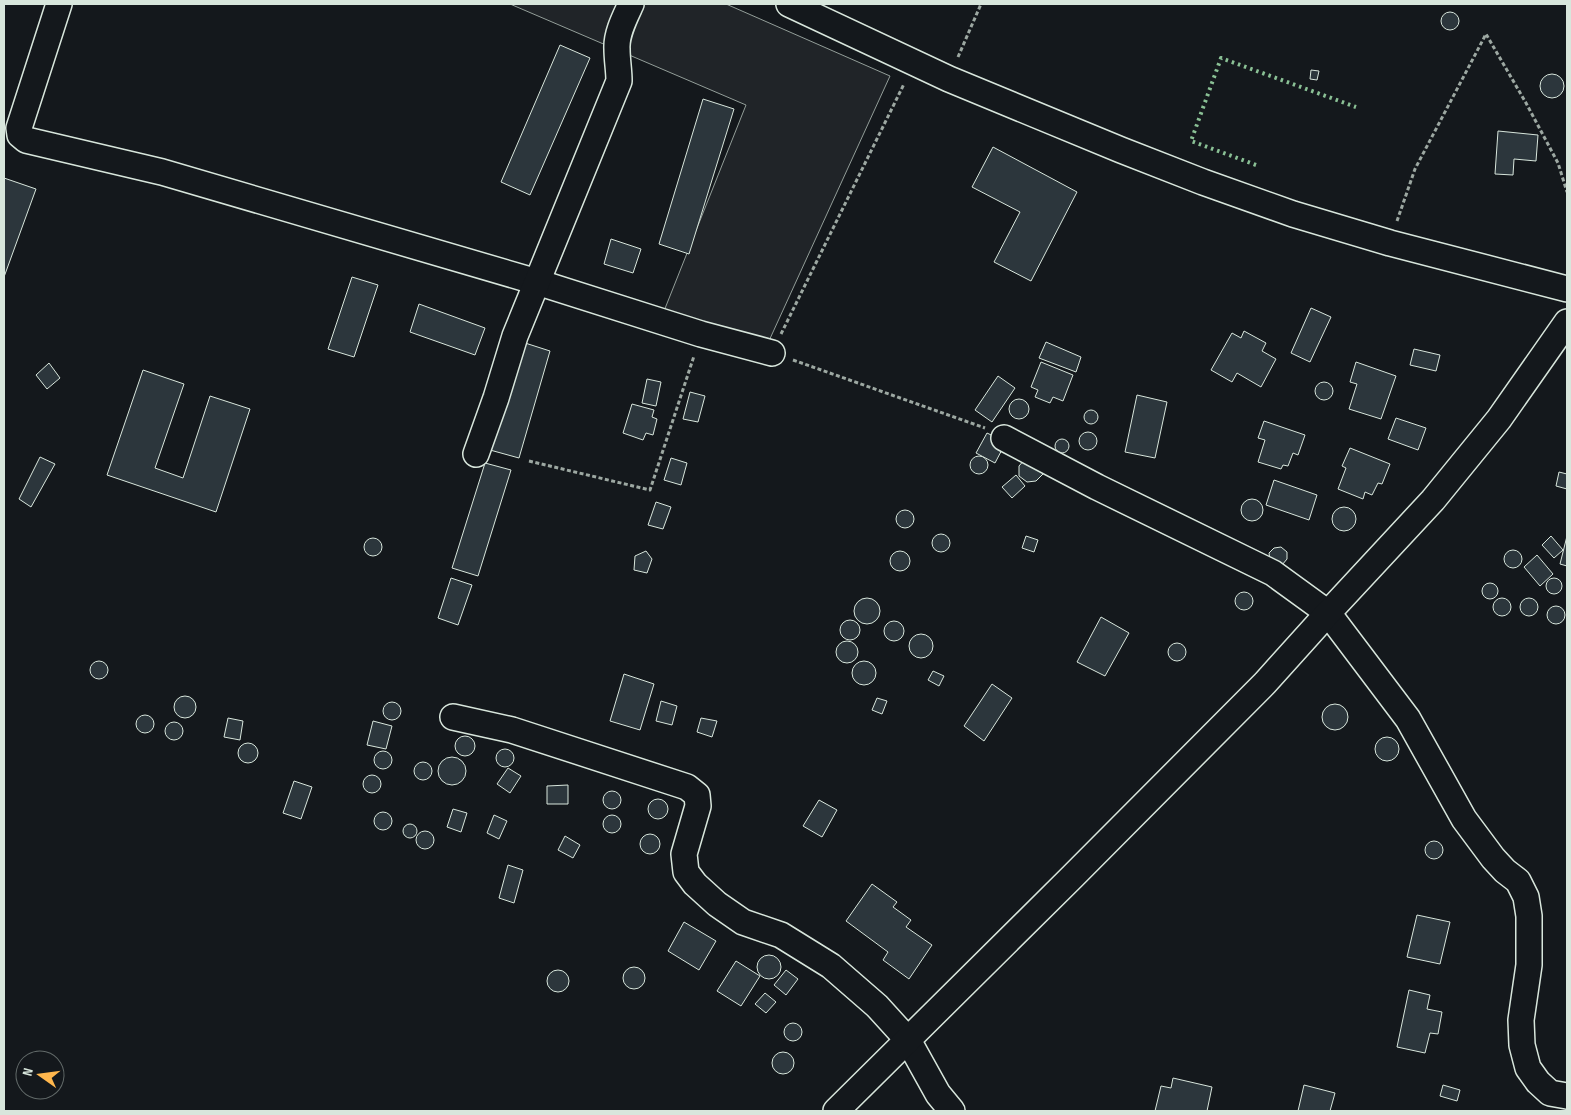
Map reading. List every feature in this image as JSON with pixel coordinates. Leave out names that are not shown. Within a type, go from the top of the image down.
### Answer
[{"type":"street","points":[[59,4],[18,128],[20,135],[26,140],[162,172],[537,282],[701,334],[772,352]]},
{"type":"street","points":[[476,454],[515,336],[619,81],[620,67],[616,47],[622,23],[631,4]]},
{"type":"street","points":[[789,4],[914,63],[1203,182],[1293,214],[1390,243],[1567,288]]},
{"type":"street","points":[[836,1111],[1265,683],[1433,500],[1499,419],[1567,322]]},
{"type":"street","points":[[1004,438],[1096,487],[1273,573],[1328,613],[1408,719],[1464,819],[1505,871],[1518,881],[1526,897],[1530,916],[1529,964],[1522,1020],[1522,1045],[1528,1068],[1538,1082],[1550,1093],[1567,1096]]},
{"type":"street","points":[[453,717],[512,730],[687,787],[697,795],[698,806],[684,854],[686,872],[695,884],[717,904],[743,922],[781,935],[831,966],[877,1006],[908,1040],[938,1094],[952,1111]]},
{"type":"path","points":[[949,78],[981,4]]},
{"type":"path","points":[[1390,243],[1415,169],[1486,34],[1526,102],[1558,163],[1567,192]]},
{"type":"path","points":[[914,63],[772,352],[983,427],[1004,438]]},
{"type":"path","points":[[529,461],[650,490],[701,334]]},
{"type":"shaded area","points":[[510,4],[726,4],[890,76],[768,343],[664,311],[746,105]]},
{"type":"building","points":[[1450,12],[1456,15],[1459,21],[1456,27],[1450,30],[1444,27],[1441,21],[1444,15]]},
{"type":"building","points":[[560,45],[590,58],[530,195],[501,182]]},
{"type":"building","points":[[1311,70],[1319,71],[1317,80],[1310,79]]},
{"type":"building","points":[[1552,74],[1560,78],[1564,86],[1560,94],[1552,98],[1544,94],[1540,86],[1544,78]]},
{"type":"building","points":[[703,99],[734,109],[689,254],[659,244]]},
{"type":"building","points":[[1498,131],[1538,135],[1536,161],[1514,159],[1513,175],[1495,174]]},
{"type":"building","points":[[993,147],[1077,192],[1031,281],[994,262],[1020,212],[972,187]]},
{"type":"building","points":[[4,178],[36,189],[4,277]]},
{"type":"building","points":[[611,239],[641,249],[633,273],[604,264]]},
{"type":"building","points":[[352,277],[378,285],[354,357],[328,349]]},
{"type":"building","points":[[419,304],[485,328],[475,355],[410,332]]},
{"type":"building","points":[[1311,308],[1331,317],[1310,362],[1291,353]]},
{"type":"building","points":[[1244,331],[1266,343],[1262,351],[1276,359],[1261,387],[1237,373],[1232,382],[1211,370],[1232,333],[1241,338]]},
{"type":"building","points":[[522,342],[550,351],[519,458],[490,450]]},
{"type":"building","points":[[1046,342],[1081,357],[1076,372],[1039,358]]},
{"type":"building","points":[[1414,349],[1440,355],[1436,371],[1410,365]]},
{"type":"building","points":[[1041,362],[1073,375],[1063,401],[1053,397],[1050,403],[1035,397],[1038,390],[1031,387]]},
{"type":"building","points":[[1356,362],[1396,376],[1381,419],[1349,409],[1357,384],[1350,382]]},
{"type":"building","points":[[49,363],[60,378],[47,389],[36,375]]},
{"type":"building","points":[[143,370],[184,384],[155,468],[183,478],[210,396],[250,409],[216,512],[107,475]]},
{"type":"building","points":[[998,376],[1015,388],[992,422],[975,410]]},
{"type":"building","points":[[647,379],[661,382],[656,406],[642,403]]},
{"type":"building","points":[[1324,382],[1330,385],[1333,391],[1330,397],[1324,400],[1318,397],[1315,391],[1318,385]]},
{"type":"building","points":[[690,392],[705,396],[698,422],[683,419]]},
{"type":"building","points":[[1137,395],[1167,402],[1155,458],[1125,452]]},
{"type":"building","points":[[1019,399],[1026,402],[1029,409],[1026,416],[1019,419],[1012,416],[1009,409],[1012,402]]},
{"type":"building","points":[[632,404],[654,410],[652,417],[657,419],[653,435],[646,433],[643,440],[623,433]]},
{"type":"building","points":[[1091,410],[1096,412],[1098,417],[1096,422],[1091,424],[1086,422],[1084,417],[1086,412]]},
{"type":"building","points":[[1396,418],[1426,428],[1418,450],[1388,439]]},
{"type":"building","points":[[1264,421],[1305,435],[1298,455],[1293,453],[1288,466],[1283,465],[1281,469],[1258,462],[1265,440],[1258,438]]},
{"type":"building","points":[[1088,432],[1094,435],[1097,441],[1094,447],[1088,450],[1082,447],[1079,441],[1082,435]]},
{"type":"building","points":[[987,433],[1006,442],[995,463],[976,453]]},
{"type":"building","points":[[1062,439],[1067,441],[1069,446],[1067,451],[1062,453],[1057,451],[1055,446],[1057,441]]},
{"type":"building","points":[[1350,448],[1390,464],[1382,484],[1378,483],[1372,495],[1365,492],[1363,499],[1338,489],[1346,468],[1342,466]]},
{"type":"building","points":[[979,456],[985,459],[988,465],[985,471],[979,474],[973,471],[970,465],[973,459]]},
{"type":"building","points":[[40,457],[55,464],[31,507],[19,499]]},
{"type":"building","points":[[671,458],[687,463],[681,485],[664,480]]},
{"type":"building","points":[[1025,459],[1042,465],[1043,474],[1036,481],[1027,482],[1019,476],[1019,466]]},
{"type":"building","points":[[485,463],[511,470],[478,576],[452,568]]},
{"type":"building","points":[[1559,472],[1567,474],[1567,489],[1556,486]]},
{"type":"building","points":[[1016,475],[1025,486],[1012,498],[1002,487]]},
{"type":"building","points":[[1274,480],[1317,495],[1309,520],[1266,505]]},
{"type":"building","points":[[1252,499],[1260,502],[1263,510],[1260,518],[1252,521],[1244,518],[1241,510],[1244,502]]},
{"type":"building","points":[[656,502],[671,507],[663,529],[648,525]]},
{"type":"building","points":[[1344,507],[1349,508],[1355,514],[1355,524],[1349,530],[1344,531],[1339,530],[1333,524],[1332,519],[1333,514],[1339,508]]},
{"type":"building","points":[[905,510],[911,513],[914,519],[911,525],[905,528],[899,525],[896,519],[899,513]]},
{"type":"building","points":[[941,534],[947,537],[950,543],[947,549],[941,552],[935,549],[932,543],[935,537]]},
{"type":"building","points":[[1026,536],[1038,540],[1034,552],[1022,548]]},
{"type":"building","points":[[1551,536],[1563,550],[1554,558],[1542,545]]},
{"type":"building","points":[[1567,536],[1567,566],[1560,564]]},
{"type":"building","points":[[373,538],[379,541],[382,547],[379,553],[373,556],[367,553],[364,547],[367,541]]},
{"type":"building","points":[[1281,547],[1287,552],[1287,559],[1282,565],[1270,560],[1269,553],[1274,548]]},
{"type":"building","points":[[1513,550],[1521,555],[1522,559],[1517,567],[1513,568],[1505,563],[1504,559],[1509,551]]},
{"type":"building","points":[[646,551],[652,559],[647,573],[634,570],[635,556]]},
{"type":"building","points":[[896,551],[904,551],[910,557],[910,565],[904,571],[896,571],[890,565],[890,557]]},
{"type":"building","points":[[1537,555],[1553,574],[1540,586],[1524,567]]},
{"type":"building","points":[[451,578],[472,585],[458,625],[438,618]]},
{"type":"building","points":[[1551,578],[1557,578],[1562,583],[1560,592],[1551,594],[1546,589],[1546,583]]},
{"type":"building","points":[[1487,583],[1493,583],[1498,588],[1496,597],[1487,599],[1482,594],[1482,588]]},
{"type":"building","points":[[1244,592],[1250,595],[1253,601],[1250,607],[1244,610],[1238,607],[1235,601],[1238,595]]},
{"type":"building","points":[[867,598],[876,602],[880,611],[876,620],[867,624],[858,620],[854,611],[858,602]]},
{"type":"building","points":[[1502,598],[1508,601],[1511,607],[1508,613],[1502,616],[1496,613],[1493,607],[1496,601]]},
{"type":"building","points":[[1529,598],[1535,601],[1538,607],[1535,613],[1529,616],[1523,613],[1520,607],[1523,601]]},
{"type":"building","points":[[1556,606],[1562,609],[1565,615],[1562,621],[1556,624],[1550,621],[1547,615],[1550,609]]},
{"type":"building","points":[[1101,617],[1129,633],[1105,676],[1077,662]]},
{"type":"building","points":[[850,620],[857,623],[860,630],[857,637],[850,640],[843,637],[840,630],[843,623]]},
{"type":"building","points":[[894,621],[901,624],[904,631],[901,638],[894,641],[887,638],[884,631],[887,624]]},
{"type":"building","points":[[921,634],[929,638],[933,646],[929,654],[921,658],[913,654],[909,646],[913,638]]},
{"type":"building","points":[[843,641],[851,641],[858,648],[858,656],[851,663],[843,663],[836,656],[836,648]]},
{"type":"building","points":[[1177,643],[1183,646],[1186,652],[1183,658],[1177,661],[1171,658],[1168,652],[1171,646]]},
{"type":"building","points":[[99,661],[107,666],[108,670],[103,678],[99,679],[91,674],[90,670],[95,662]]},
{"type":"building","points":[[864,661],[873,664],[876,673],[873,682],[864,685],[855,682],[852,673],[855,664]]},
{"type":"building","points":[[933,671],[944,676],[939,686],[928,680]]},
{"type":"building","points":[[624,674],[654,684],[640,730],[610,721]]},
{"type":"building","points":[[992,684],[1012,698],[984,741],[964,726]]},
{"type":"building","points":[[185,696],[193,699],[196,707],[193,715],[185,718],[177,715],[174,707],[177,699]]},
{"type":"building","points":[[877,698],[887,701],[882,714],[872,710]]},
{"type":"building","points":[[661,701],[677,706],[672,725],[656,721]]},
{"type":"building","points":[[392,702],[398,705],[401,711],[398,717],[392,720],[386,717],[383,711],[386,705]]},
{"type":"building","points":[[1335,704],[1345,707],[1348,717],[1345,727],[1335,730],[1325,727],[1322,717],[1325,707]]},
{"type":"building","points":[[145,715],[151,718],[154,724],[151,730],[145,733],[139,730],[136,724],[139,718]]},
{"type":"building","points":[[228,718],[243,721],[240,740],[224,737]]},
{"type":"building","points":[[701,718],[717,721],[712,737],[697,732]]},
{"type":"building","points":[[373,721],[392,726],[386,749],[367,745]]},
{"type":"building","points":[[174,722],[180,725],[183,731],[180,737],[174,740],[168,737],[165,731],[168,725]]},
{"type":"building","points":[[465,736],[472,739],[475,746],[472,753],[465,756],[458,753],[455,746],[458,739]]},
{"type":"building","points":[[1387,737],[1396,740],[1399,749],[1396,758],[1387,761],[1378,758],[1375,749],[1378,740]]},
{"type":"building","points":[[248,743],[255,746],[258,753],[255,760],[248,763],[241,760],[238,753],[241,746]]},
{"type":"building","points":[[505,749],[511,752],[514,758],[511,764],[505,767],[499,764],[496,758],[499,752]]},
{"type":"building","points":[[383,751],[389,754],[392,760],[389,766],[383,769],[377,766],[374,760],[377,754]]},
{"type":"building","points":[[452,757],[462,761],[466,771],[462,781],[452,785],[442,781],[438,771],[442,761]]},
{"type":"building","points":[[423,762],[429,765],[432,771],[429,777],[423,780],[417,777],[414,771],[417,765]]},
{"type":"building","points":[[508,768],[521,776],[510,793],[497,784]]},
{"type":"building","points":[[372,775],[378,778],[381,784],[378,790],[372,793],[366,790],[363,784],[366,778]]},
{"type":"building","points":[[294,781],[312,787],[301,819],[283,813]]},
{"type":"building","points":[[568,785],[568,804],[547,804],[547,786]]},
{"type":"building","points":[[612,791],[618,794],[621,800],[618,806],[612,809],[606,806],[603,800],[606,794]]},
{"type":"building","points":[[658,799],[665,802],[668,809],[665,816],[658,819],[651,816],[648,809],[651,802]]},
{"type":"building","points":[[819,800],[837,810],[822,837],[803,826]]},
{"type":"building","points":[[453,809],[467,813],[461,832],[447,827]]},
{"type":"building","points":[[383,812],[389,815],[392,821],[389,827],[383,830],[377,827],[374,821],[377,815]]},
{"type":"building","points":[[494,815],[507,821],[499,839],[487,833]]},
{"type":"building","points":[[612,815],[618,818],[621,824],[618,830],[612,833],[606,830],[603,824],[606,818]]},
{"type":"building","points":[[410,824],[415,826],[417,831],[415,836],[410,838],[405,836],[403,831],[405,826]]},
{"type":"building","points":[[425,831],[431,834],[434,840],[431,846],[425,849],[419,846],[416,840],[419,834]]},
{"type":"building","points":[[650,834],[657,837],[660,844],[657,851],[650,854],[643,851],[640,844],[643,837]]},
{"type":"building","points":[[565,836],[580,845],[573,858],[558,850]]},
{"type":"building","points":[[1434,841],[1440,844],[1443,850],[1440,856],[1434,859],[1428,856],[1425,850],[1428,844]]},
{"type":"building","points":[[508,865],[523,870],[514,903],[499,898]]},
{"type":"building","points":[[872,884],[897,902],[893,907],[911,920],[906,927],[932,945],[909,979],[883,960],[888,952],[846,921]]},
{"type":"building","points":[[1417,915],[1450,922],[1440,964],[1407,957]]},
{"type":"building","points":[[684,922],[716,941],[699,970],[668,951]]},
{"type":"building","points":[[769,955],[777,959],[781,967],[777,975],[769,979],[761,975],[757,967],[761,959]]},
{"type":"building","points":[[736,961],[760,976],[741,1006],[717,991]]},
{"type":"building","points":[[630,967],[638,967],[645,974],[645,982],[638,989],[630,989],[623,982],[623,974]]},
{"type":"building","points":[[558,970],[566,973],[569,981],[566,989],[558,992],[550,989],[547,981],[550,973]]},
{"type":"building","points":[[786,970],[798,979],[786,995],[774,985]]},
{"type":"building","points":[[1409,990],[1430,995],[1427,1009],[1442,1012],[1438,1034],[1430,1033],[1425,1053],[1397,1047]]},
{"type":"building","points":[[765,993],[776,1002],[766,1013],[755,1004]]},
{"type":"building","points":[[793,1023],[801,1028],[802,1032],[797,1040],[793,1041],[785,1036],[784,1032],[789,1024]]},
{"type":"building","points":[[783,1052],[791,1055],[794,1063],[791,1071],[783,1074],[775,1071],[772,1063],[775,1055]]},
{"type":"building","points":[[1173,1078],[1212,1087],[1207,1111],[1155,1111],[1161,1086],[1171,1088]]},
{"type":"building","points":[[1304,1085],[1335,1093],[1330,1111],[1298,1111]]},
{"type":"building","points":[[1443,1085],[1460,1090],[1457,1101],[1440,1096]]},
{"type":"hedge","points":[[1256,165],[1191,141],[1221,58],[1356,107]]}]
